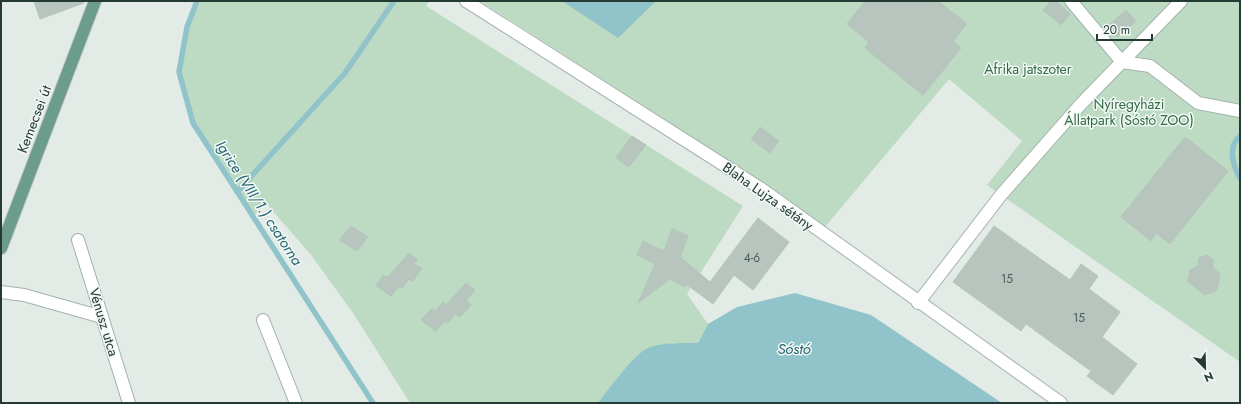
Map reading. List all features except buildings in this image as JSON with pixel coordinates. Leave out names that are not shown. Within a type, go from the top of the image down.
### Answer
[{"type":"main road","name":"Kemecsei út","points":[[1,248],[95,1]]},
{"type":"street","name":"Blaha Lujza sétány","points":[[466,1],[760,188],[918,303],[1061,403]]},
{"type":"street","points":[[1071,1],[1122,62],[1150,66],[1198,103],[1240,111]]},
{"type":"street","points":[[918,303],[1001,194],[1081,104],[1181,1]]},
{"type":"street","name":"Vénusz utca","points":[[78,240],[129,403]]},
{"type":"street","points":[[1,292],[24,295],[102,317]]},
{"type":"street","points":[[263,320],[296,403]]},
{"type":"green space","points":[[197,1],[429,1],[426,6],[743,206],[687,294],[708,324],[698,343],[673,343],[620,375],[598,403],[410,403],[353,313],[311,255],[266,203],[253,216],[193,123],[179,72],[187,27]]},
{"type":"green space","name":"Nyíregyházi Állatpark (Sóstó ZOO)","points":[[480,1],[1240,1],[1240,362],[987,185],[1022,141],[949,79],[825,227],[762,182]]},
{"type":"water","points":[[562,1],[656,1],[618,38]]},
{"type":"water","name":"Sóstó","points":[[795,293],[871,315],[1002,403],[598,403],[636,357],[648,348],[666,344],[698,343],[708,324],[737,307]]},
{"type":"waterway","name":"Igrice (VIII/1.) csatorna","points":[[197,1],[187,27],[179,72],[193,123],[373,403]]},
{"type":"waterway","points":[[237,192],[345,73],[394,1]]},
{"type":"waterway","points":[[1240,136],[1236,140],[1232,151],[1233,162],[1240,178]]},
{"type":"park label","name":"Afrika jatszoter","points":[[1028,69]]}]
